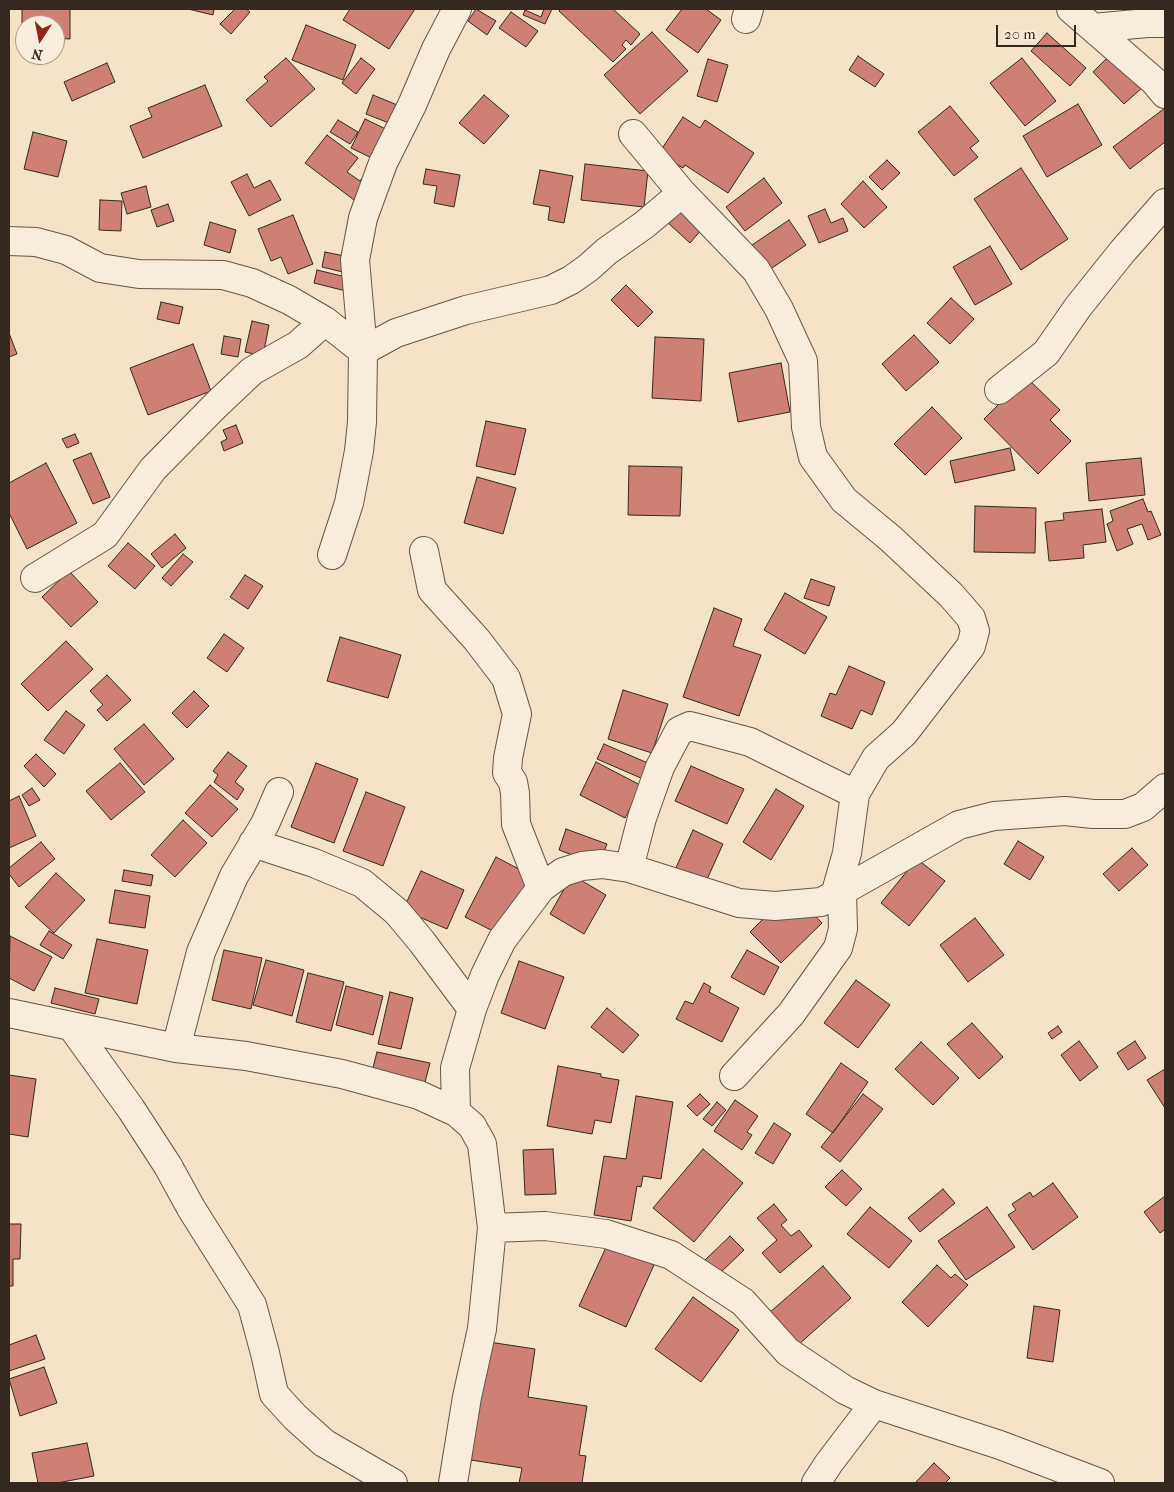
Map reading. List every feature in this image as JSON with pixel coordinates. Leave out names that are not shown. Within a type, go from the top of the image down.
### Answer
[{"type":"street","points":[[332,555],[349,503],[359,451],[362,422],[363,350],[355,260],[363,218],[383,163],[412,105],[436,49],[457,9]]},
{"type":"street","points":[[1071,9],[1154,81],[1165,94]]},
{"type":"street","points":[[1093,28],[1165,23]]},
{"type":"street","points":[[633,134],[682,193],[756,270],[778,309],[803,361],[806,427],[813,457],[844,500],[890,538],[951,594],[971,618],[975,631],[971,646],[904,733],[876,758],[855,794],[839,894],[843,929],[838,948],[791,1014],[734,1076]]},
{"type":"street","points":[[363,350],[396,333],[466,310],[551,290],[571,280],[588,268],[607,250],[644,225],[682,193]]},
{"type":"street","points":[[999,390],[1046,352],[1094,286],[1165,203]]},
{"type":"street","points":[[9,241],[36,242],[66,250],[100,268],[129,272],[223,275],[252,283],[289,300],[325,321],[363,350]]},
{"type":"street","points":[[36,578],[105,535],[153,469],[216,404],[252,371],[298,344],[325,321]]},
{"type":"street","points":[[424,551],[432,590],[506,678],[517,714],[508,758],[507,773],[513,782],[515,793],[516,824],[541,888]]},
{"type":"street","points":[[629,868],[642,818],[660,767],[679,731],[690,726],[750,742],[855,794]]},
{"type":"street","points":[[456,1112],[455,1068],[472,1008],[485,975],[502,940],[541,888],[564,872],[582,866],[602,864],[629,868],[740,903],[775,906],[820,902],[839,894],[959,825],[994,816],[1065,811],[1093,814],[1124,814],[1143,807],[1165,788]]},
{"type":"street","points":[[176,1048],[201,952],[234,876],[265,824],[279,792]]},
{"type":"street","points":[[253,843],[314,863],[362,883],[397,912],[472,1008]]},
{"type":"street","points":[[9,1013],[176,1048],[246,1056],[342,1074],[419,1095],[456,1112],[472,1126],[482,1144],[492,1228],[482,1329],[467,1397],[453,1483]]},
{"type":"street","points":[[72,1027],[132,1109],[252,1305],[274,1394],[295,1417],[324,1443],[393,1483]]},
{"type":"street","points":[[492,1228],[545,1226],[606,1234],[671,1255],[743,1302],[788,1352],[844,1390],[874,1404],[1000,1445],[1100,1483]]},
{"type":"street","points":[[816,1483],[828,1463],[874,1404]]},
{"type":"building","points":[[22,9],[70,9],[70,39],[65,39],[65,15],[22,15]]},
{"type":"building","points":[[188,9],[214,9],[213,15]]},
{"type":"building","points":[[235,9],[246,9],[250,12],[231,34],[220,24]]},
{"type":"building","points":[[350,9],[415,9],[389,49],[343,20]]},
{"type":"building","points":[[476,9],[496,21],[487,35],[468,21]]},
{"type":"building","points":[[544,9],[552,9],[545,24],[523,15],[525,10],[541,17]]},
{"type":"building","points":[[561,9],[613,9],[640,34],[631,45],[626,40],[622,45],[626,49],[613,62],[559,11]]},
{"type":"building","points":[[682,9],[706,9],[721,20],[698,53],[666,30]]},
{"type":"building","points":[[511,12],[538,31],[526,47],[499,28]]},
{"type":"building","points":[[306,25],[356,45],[343,80],[292,60]]},
{"type":"building","points":[[652,32],[688,71],[640,114],[604,75]]},
{"type":"building","points":[[1047,33],[1086,68],[1070,86],[1031,51]]},
{"type":"building","points":[[1111,54],[1143,87],[1124,104],[1093,72]]},
{"type":"building","points":[[858,56],[884,74],[875,87],[849,70]]},
{"type":"building","points":[[286,58],[315,89],[271,127],[246,100],[268,81],[264,77]]},
{"type":"building","points":[[361,58],[375,69],[356,94],[342,83]]},
{"type":"building","points":[[1022,58],[1056,101],[1025,126],[990,83]]},
{"type":"building","points":[[708,59],[728,65],[717,102],[697,96]]},
{"type":"building","points":[[107,63],[115,82],[72,101],[64,82]]},
{"type":"building","points":[[205,85],[222,126],[143,158],[130,126],[152,117],[148,108]]},
{"type":"building","points":[[373,95],[407,109],[399,127],[366,114]]},
{"type":"building","points":[[484,95],[509,116],[484,144],[459,123]]},
{"type":"building","points":[[1078,104],[1102,145],[1047,177],[1023,136]]},
{"type":"building","points":[[950,106],[979,141],[970,148],[978,157],[954,176],[918,132]]},
{"type":"building","points":[[1165,108],[1165,142],[1130,169],[1113,147]]},
{"type":"building","points":[[683,117],[700,128],[705,120],[754,153],[728,193],[685,165],[683,168],[659,153]]},
{"type":"building","points":[[365,119],[392,132],[378,161],[351,148]]},
{"type":"building","points":[[338,120],[358,132],[350,144],[330,132]]},
{"type":"building","points":[[33,132],[67,141],[58,177],[24,169]]},
{"type":"building","points":[[327,135],[358,158],[347,172],[360,181],[370,167],[362,206],[305,163]]},
{"type":"building","points":[[887,160],[900,173],[882,190],[869,177]]},
{"type":"building","points":[[585,164],[648,171],[644,207],[581,200]]},
{"type":"building","points":[[1021,168],[1068,239],[1021,270],[974,199]]},
{"type":"building","points":[[426,169],[460,175],[454,207],[434,203],[437,186],[423,184]]},
{"type":"building","points":[[540,170],[573,176],[564,223],[548,220],[550,207],[533,204]]},
{"type":"building","points":[[247,174],[254,188],[270,180],[281,200],[249,216],[231,182]]},
{"type":"building","points":[[764,178],[782,203],[745,231],[726,207]]},
{"type":"building","points":[[863,181],[887,207],[864,228],[841,204]]},
{"type":"building","points":[[146,186],[151,207],[127,214],[121,193]]},
{"type":"building","points":[[100,200],[122,201],[121,231],[99,230]]},
{"type":"building","points":[[168,204],[174,221],[157,227],[151,210]]},
{"type":"building","points":[[679,209],[702,229],[690,243],[667,222]]},
{"type":"building","points":[[825,209],[831,223],[843,218],[848,231],[819,243],[808,216]]},
{"type":"building","points":[[293,215],[313,264],[288,274],[281,257],[271,261],[258,229]]},
{"type":"building","points":[[789,220],[806,245],[763,274],[759,255],[752,245]]},
{"type":"building","points":[[210,222],[236,230],[230,253],[204,245]]},
{"type":"building","points":[[990,246],[1012,284],[975,305],[953,267]]},
{"type":"building","points":[[325,252],[354,258],[351,274],[322,267]]},
{"type":"building","points":[[317,270],[350,278],[346,291],[314,283]]},
{"type":"building","points":[[626,285],[653,312],[638,327],[611,300]]},
{"type":"building","points":[[951,298],[974,319],[950,344],[927,323]]},
{"type":"building","points":[[161,302],[183,307],[179,324],[157,319]]},
{"type":"building","points":[[252,321],[269,325],[263,356],[245,352]]},
{"type":"building","points":[[9,333],[17,354],[9,357]]},
{"type":"building","points":[[914,335],[939,362],[906,391],[882,364]]},
{"type":"building","points":[[224,336],[241,339],[238,357],[221,354]]},
{"type":"building","points":[[655,337],[704,339],[701,401],[652,398]]},
{"type":"building","points":[[193,344],[211,391],[148,415],[130,368]]},
{"type":"building","points":[[781,363],[790,412],[738,422],[729,373]]},
{"type":"building","points":[[1026,377],[1060,410],[1050,420],[1071,441],[1038,474],[984,419]]},
{"type":"building","points":[[932,407],[962,438],[925,475],[894,444]]},
{"type":"building","points":[[486,421],[526,429],[515,475],[476,466]]},
{"type":"building","points":[[236,425],[243,443],[224,451],[221,442],[227,439],[223,430]]},
{"type":"building","points":[[75,434],[79,443],[67,448],[62,439]]},
{"type":"building","points":[[1010,448],[1015,470],[955,483],[950,461]]},
{"type":"building","points":[[91,453],[110,497],[93,504],[73,460]]},
{"type":"building","points":[[1141,458],[1145,495],[1089,501],[1086,463]]},
{"type":"building","points":[[46,463],[77,523],[27,549],[9,513],[9,483]]},
{"type":"building","points":[[629,466],[682,467],[680,516],[628,515]]},
{"type":"building","points":[[477,477],[516,488],[503,534],[464,523]]},
{"type":"building","points":[[1143,499],[1148,512],[1151,511],[1161,535],[1148,540],[1142,524],[1127,529],[1133,544],[1117,551],[1107,524],[1113,521],[1110,511]]},
{"type":"building","points":[[975,506],[1036,508],[1035,553],[974,552]]},
{"type":"building","points":[[1102,509],[1106,542],[1083,545],[1084,558],[1049,561],[1045,522],[1064,520],[1063,513]]},
{"type":"building","points":[[175,534],[186,548],[162,568],[151,554]]},
{"type":"building","points":[[128,543],[155,566],[135,589],[108,566]]},
{"type":"building","points":[[183,554],[193,562],[171,586],[162,578]]},
{"type":"building","points":[[69,571],[98,602],[71,627],[42,597]]},
{"type":"building","points":[[245,575],[263,586],[248,609],[230,597]]},
{"type":"building","points":[[811,579],[835,587],[829,606],[804,598]]},
{"type":"building","points":[[785,593],[827,617],[805,654],[764,630]]},
{"type":"building","points":[[714,608],[742,619],[733,646],[761,655],[739,716],[683,697]]},
{"type":"building","points":[[224,634],[244,648],[227,672],[207,658]]},
{"type":"building","points":[[340,637],[401,655],[388,698],[327,681]]},
{"type":"building","points":[[66,641],[93,669],[48,711],[21,684]]},
{"type":"building","points":[[849,666],[885,682],[872,715],[861,710],[852,729],[821,716],[830,693],[836,695]]},
{"type":"building","points":[[107,675],[131,700],[107,721],[97,710],[103,705],[90,691]]},
{"type":"building","points":[[623,690],[668,704],[652,753],[608,739]]},
{"type":"building","points":[[194,691],[209,706],[187,728],[172,713]]},
{"type":"building","points":[[66,711],[85,725],[64,754],[44,740]]},
{"type":"building","points":[[144,724],[174,759],[144,785],[114,749]]},
{"type":"building","points":[[604,744],[650,764],[643,779],[597,759]]},
{"type":"building","points":[[228,752],[247,766],[235,782],[244,789],[237,800],[214,782],[218,775],[213,771]]},
{"type":"building","points":[[36,754],[56,774],[44,787],[24,766]]},
{"type":"building","points":[[596,762],[642,786],[625,818],[580,795]]},
{"type":"building","points":[[120,763],[145,792],[111,820],[86,791]]},
{"type":"building","points":[[316,763],[358,779],[334,843],[291,827]]},
{"type":"building","points":[[691,766],[744,789],[727,824],[675,801]]},
{"type":"building","points":[[210,785],[238,809],[212,837],[185,813]]},
{"type":"building","points":[[32,788],[40,800],[29,806],[22,795]]},
{"type":"building","points":[[776,789],[804,806],[771,860],[743,842]]},
{"type":"building","points":[[366,792],[405,807],[383,866],[343,851]]},
{"type":"building","points":[[19,796],[36,836],[9,848],[9,801]]},
{"type":"building","points":[[183,820],[207,843],[175,877],[151,855]]},
{"type":"building","points":[[566,829],[607,844],[599,865],[559,850]]},
{"type":"building","points":[[693,830],[723,844],[704,886],[674,872]]},
{"type":"building","points":[[1018,841],[1044,857],[1030,880],[1004,864]]},
{"type":"building","points":[[41,842],[55,859],[19,887],[9,874],[9,868]]},
{"type":"building","points":[[1132,848],[1148,865],[1119,891],[1103,874]]},
{"type":"building","points":[[496,857],[532,876],[501,935],[465,917]]},
{"type":"building","points":[[917,859],[945,881],[909,926],[881,903]]},
{"type":"building","points":[[124,870],[153,875],[151,886],[122,881]]},
{"type":"building","points":[[421,871],[464,890],[447,929],[403,910]]},
{"type":"building","points":[[56,873],[85,900],[54,933],[25,907]]},
{"type":"building","points":[[572,875],[606,895],[584,934],[550,914]]},
{"type":"building","points":[[115,890],[150,896],[145,928],[109,923]]},
{"type":"building","points":[[791,891],[822,923],[781,963],[750,932]]},
{"type":"building","points":[[975,918],[1004,955],[968,982],[940,945]]},
{"type":"building","points":[[49,931],[72,945],[63,959],[40,945]]},
{"type":"building","points":[[10,936],[52,957],[34,991],[9,978]]},
{"type":"building","points":[[97,939],[148,950],[137,1004],[85,993]]},
{"type":"building","points":[[224,950],[262,958],[251,1009],[212,1000]]},
{"type":"building","points":[[747,950],[779,967],[764,995],[731,977]]},
{"type":"building","points":[[266,960],[304,970],[292,1016],[253,1005]]},
{"type":"building","points":[[519,961],[564,977],[545,1029],[501,1013]]},
{"type":"building","points":[[308,973],[344,982],[331,1031],[296,1022]]},
{"type":"building","points":[[856,980],[890,1005],[858,1048],[824,1023]]},
{"type":"building","points":[[704,983],[711,987],[709,992],[739,1008],[722,1042],[676,1019],[685,1001],[693,1004]]},
{"type":"building","points":[[346,986],[383,996],[373,1035],[336,1025]]},
{"type":"building","points":[[55,988],[99,999],[95,1014],[51,1003]]},
{"type":"building","points":[[390,992],[413,998],[401,1049],[378,1044]]},
{"type":"building","points":[[607,1008],[639,1035],[623,1053],[591,1027]]},
{"type":"building","points":[[972,1023],[1003,1057],[979,1079],[947,1044]]},
{"type":"building","points":[[1058,1026],[1062,1032],[1052,1039],[1048,1033]]},
{"type":"building","points":[[1079,1041],[1098,1067],[1080,1081],[1061,1055]]},
{"type":"building","points":[[1135,1041],[1146,1058],[1128,1070],[1117,1053]]},
{"type":"building","points":[[921,1042],[959,1078],[933,1105],[895,1069]]},
{"type":"building","points":[[377,1052],[430,1063],[423,1090],[370,1079]]},
{"type":"building","points":[[841,1063],[868,1082],[833,1133],[806,1114]]},
{"type":"building","points":[[558,1066],[601,1074],[601,1077],[619,1080],[611,1123],[595,1120],[592,1134],[547,1126]]},
{"type":"building","points":[[1165,1069],[1165,1108],[1147,1080]]},
{"type":"building","points":[[9,1075],[36,1079],[28,1137],[9,1134]]},
{"type":"building","points":[[700,1094],[710,1104],[697,1116],[687,1106]]},
{"type":"building","points":[[863,1094],[883,1109],[840,1162],[821,1147]]},
{"type":"building","points":[[636,1096],[673,1102],[661,1179],[643,1176],[641,1187],[637,1186],[631,1221],[594,1215],[604,1156],[626,1159]]},
{"type":"building","points":[[735,1100],[758,1116],[747,1132],[752,1135],[742,1150],[714,1131]]},
{"type":"building","points":[[717,1102],[726,1110],[712,1126],[703,1119]]},
{"type":"building","points":[[774,1123],[791,1134],[773,1164],[755,1153]]},
{"type":"building","points":[[553,1149],[556,1194],[525,1195],[523,1150]]},
{"type":"building","points":[[703,1149],[743,1183],[694,1242],[653,1208]]},
{"type":"building","points":[[842,1170],[862,1189],[846,1206],[825,1187]]},
{"type":"building","points":[[1053,1183],[1078,1217],[1033,1250],[1008,1215],[1016,1210],[1012,1204],[1030,1192],[1033,1197]]},
{"type":"building","points":[[943,1189],[955,1203],[920,1232],[908,1218]]},
{"type":"building","points":[[1165,1196],[1165,1232],[1164,1230],[1160,1233],[1144,1212]]},
{"type":"building","points":[[774,1204],[787,1220],[781,1225],[791,1236],[799,1230],[812,1246],[780,1273],[762,1253],[777,1240],[757,1218]]},
{"type":"building","points":[[870,1207],[912,1241],[889,1268],[847,1234]]},
{"type":"building","points":[[987,1207],[1015,1247],[966,1280],[938,1241]]},
{"type":"building","points":[[9,1224],[21,1224],[20,1259],[13,1259],[13,1286],[9,1286]]},
{"type":"building","points":[[730,1236],[744,1250],[719,1274],[705,1260]]},
{"type":"building","points":[[608,1243],[654,1265],[626,1327],[579,1306]]},
{"type":"building","points":[[937,1265],[951,1278],[955,1274],[968,1285],[928,1327],[902,1302]]},
{"type":"building","points":[[823,1266],[851,1298],[798,1345],[769,1313]]},
{"type":"building","points":[[693,1297],[739,1330],[701,1382],[655,1349]]},
{"type":"building","points":[[1034,1306],[1060,1310],[1053,1362],[1027,1358]]},
{"type":"building","points":[[36,1335],[45,1359],[9,1371],[9,1345]]},
{"type":"building","points":[[489,1342],[535,1349],[528,1397],[587,1406],[579,1455],[586,1456],[582,1483],[519,1483],[522,1468],[471,1460]]},
{"type":"building","points":[[44,1367],[57,1403],[20,1416],[9,1379]]},
{"type":"building","points":[[87,1443],[94,1476],[57,1483],[38,1483],[32,1453]]},
{"type":"building","points":[[934,1463],[950,1478],[945,1483],[915,1483]]}]
